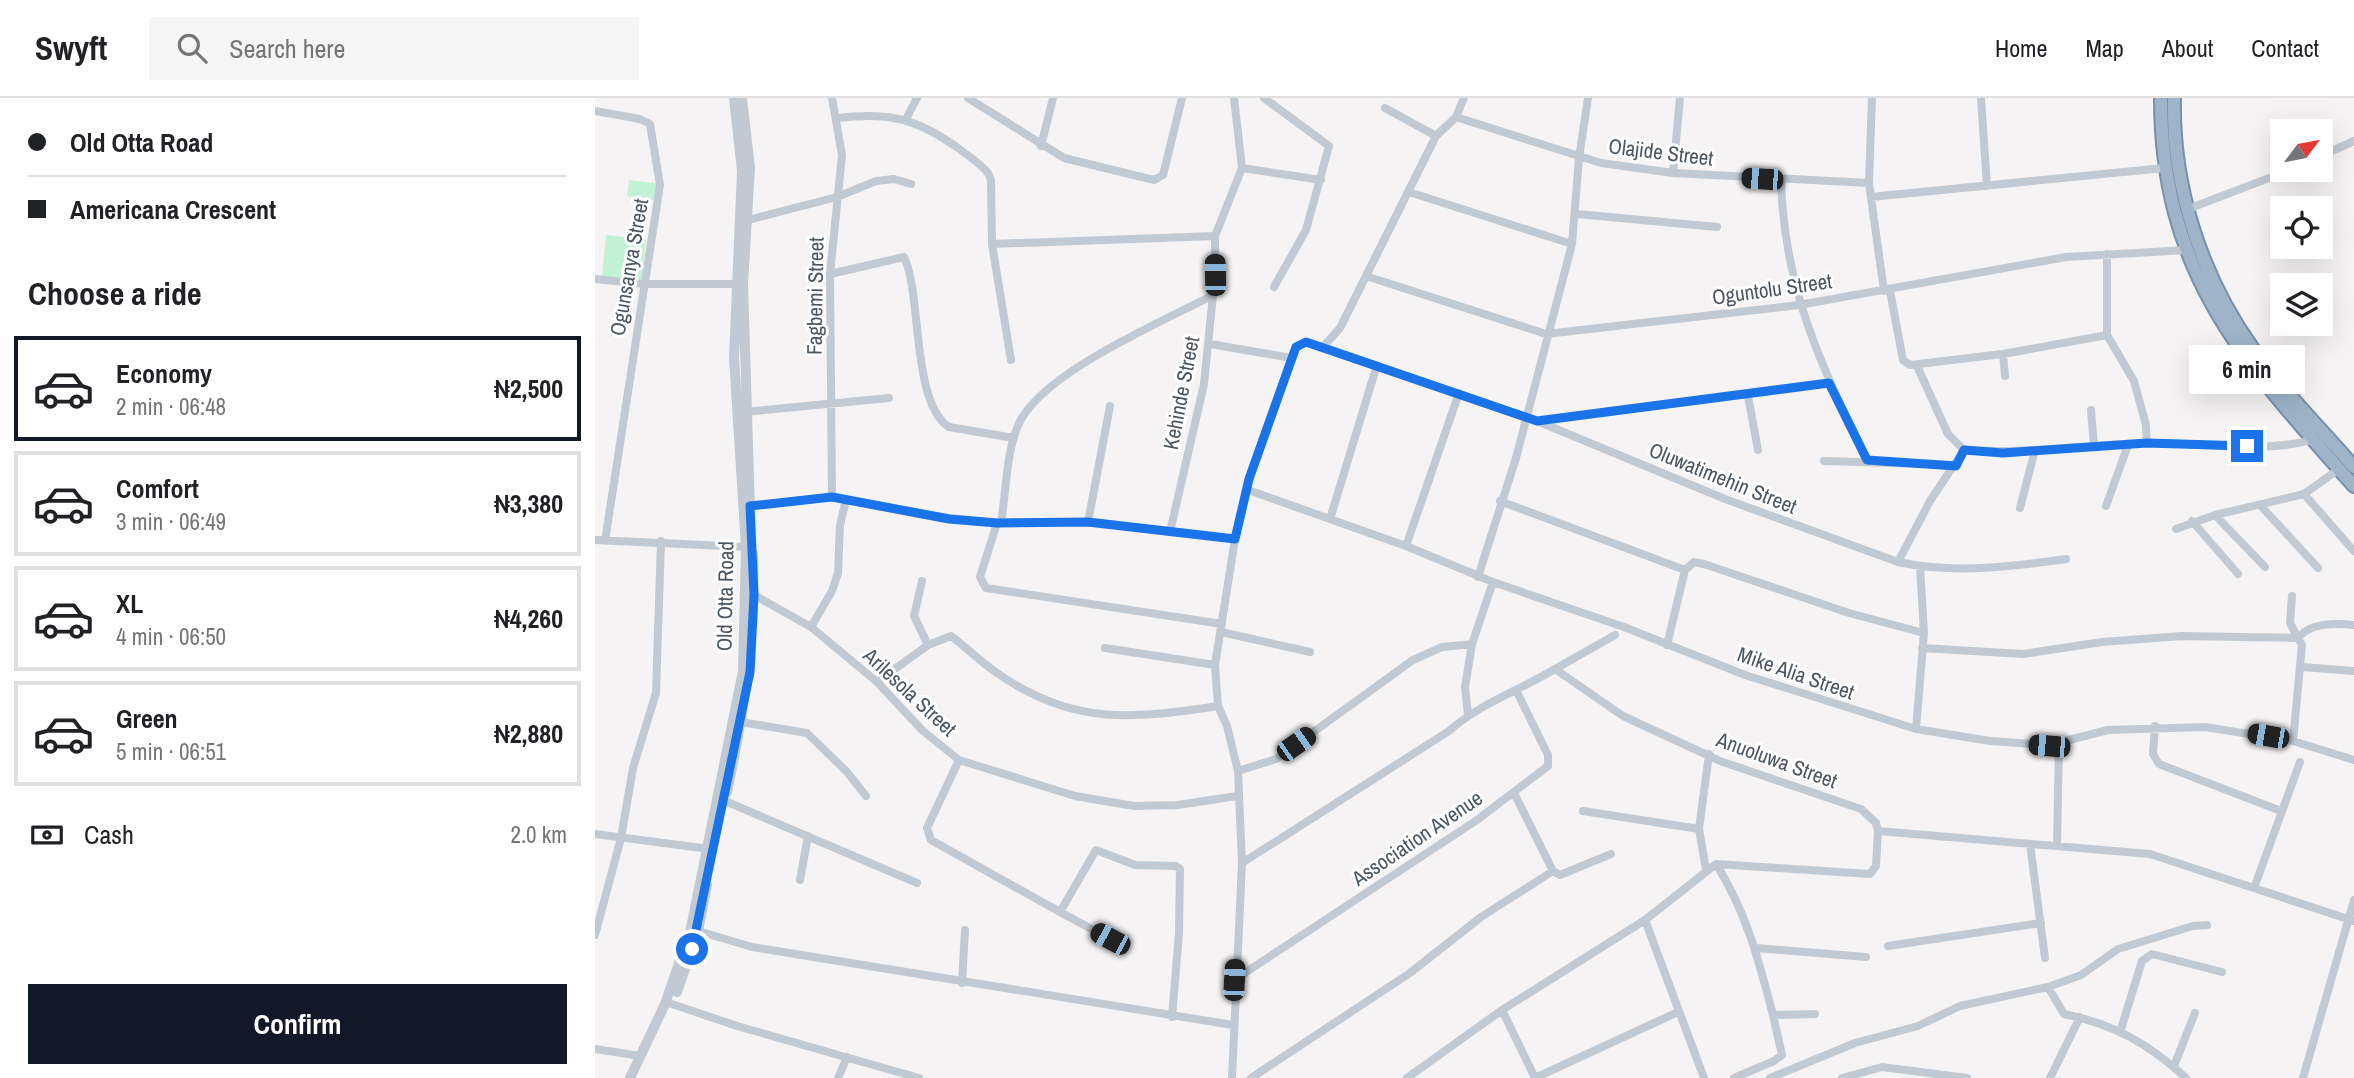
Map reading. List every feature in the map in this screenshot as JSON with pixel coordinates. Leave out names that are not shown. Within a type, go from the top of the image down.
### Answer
[{"type":"highway","points":[[2161,98],[2164,168],[2187,250],[2202,288],[2238,348],[2267,388],[2354,486]]},
{"type":"highway","points":[[2174,98],[2176,156],[2204,264],[2253,349],[2354,467]]},
{"type":"street","name":"Old Otta Road","points":[[630,1078],[680,966],[709,849],[743,671],[746,547],[735,284],[742,171],[734,98]]},
{"type":"street","name":"Old Otta Road","points":[[637,1078],[671,1004],[698,931],[750,672],[754,595],[745,412],[740,380],[750,169],[742,98]]},
{"type":"street","name":"Fagbemi Street","points":[[832,98],[838,118],[842,155],[830,274],[832,497]]},
{"type":"street","points":[[906,119],[917,98]]},
{"type":"street","points":[[968,98],[1041,146],[1072,161],[1160,179],[1182,98]]},
{"type":"street","points":[[1041,146],[1053,98]]},
{"type":"street","name":"Kehinde Street","points":[[1170,532],[1205,384],[1210,344],[1215,236],[1242,168],[1234,98]]},
{"type":"street","points":[[1264,98],[1329,146],[1302,239],[1274,287]]},
{"type":"street","points":[[1232,1078],[1234,980],[1242,863],[1238,771],[1227,726],[1218,706],[1215,665],[1235,539],[1249,479],[1292,358],[1300,343],[1323,347],[1341,328],[1369,277],[1436,136],[1456,117],[1464,98]]},
{"type":"street","points":[[1478,577],[1500,501],[1516,458],[1546,334],[1572,244],[1577,214],[1579,158],[1588,98]]},
{"type":"street","points":[[1673,173],[1680,98]]},
{"type":"street","points":[[1872,98],[1869,183],[1887,291],[1903,360],[1917,366],[2107,335]]},
{"type":"street","points":[[1981,98],[1987,186]]},
{"type":"street","points":[[1385,108],[1436,136]]},
{"type":"street","name":"Ogunsanya Street","points":[[595,111],[641,119],[650,124],[660,185],[600,540]]},
{"type":"street","points":[[838,118],[879,114],[906,119],[949,142],[988,173],[991,180],[992,244],[1011,360]]},
{"type":"street","name":"Olajide Street","points":[[1456,117],[1579,158],[1673,173],[1869,183]]},
{"type":"street","points":[[2333,151],[2354,141]]},
{"type":"street","points":[[1242,168],[1321,180]]},
{"type":"street","points":[[1871,197],[2164,168]]},
{"type":"street","points":[[2188,209],[2270,178]]},
{"type":"street","points":[[748,220],[837,197],[876,181],[894,179],[911,184]]},
{"type":"street","points":[[1781,180],[1782,220],[1799,305],[1829,383],[1867,460]]},
{"type":"street","points":[[1409,192],[1572,244]]},
{"type":"street","points":[[1577,214],[1717,227]]},
{"type":"street","points":[[992,244],[1215,236]]},
{"type":"street","name":"Oguntolu Street","points":[[1369,277],[1546,334],[1799,305],[1887,291],[2017,264],[2106,254],[2187,250]]},
{"type":"street","points":[[2106,254],[2107,335],[2134,381],[2146,425],[2147,443]]},
{"type":"street","points":[[830,274],[904,257],[923,372],[942,421],[949,427],[1014,438]]},
{"type":"street","points":[[595,279],[644,284],[735,284]]},
{"type":"street","points":[[1213,295],[1068,371],[1028,406],[1014,438],[999,523],[981,577],[986,588],[1221,628],[1310,652]]},
{"type":"street","points":[[1210,344],[1292,358]]},
{"type":"street","name":"Oluwatimehin Street","points":[[1323,347],[1537,421],[1725,499],[1898,562],[1920,567],[2012,567],[2066,559]]},
{"type":"street","points":[[2003,354],[2005,376]]},
{"type":"street","points":[[1330,519],[1377,365]]},
{"type":"street","points":[[1917,366],[1948,434],[1964,450],[2003,453],[2147,443],[2286,446],[2312,440]]},
{"type":"street","points":[[1537,421],[1748,396],[1829,383]]},
{"type":"street","points":[[1406,546],[1459,393]]},
{"type":"street","points":[[1748,396],[1758,450]]},
{"type":"street","points":[[745,412],[889,398]]},
{"type":"street","points":[[1088,522],[1111,406]]},
{"type":"street","points":[[2091,410],[2094,446]]},
{"type":"street","points":[[2106,506],[2128,445]]},
{"type":"street","points":[[1898,562],[1930,501],[1956,466],[1964,450]]},
{"type":"street","points":[[2020,508],[2035,450]]},
{"type":"street","points":[[1824,461],[1867,460],[1956,466]]},
{"type":"street","points":[[2176,529],[2192,521],[2304,494],[2339,469]]},
{"type":"street","name":"Mike Alia Street","points":[[1248,490],[1406,546],[1478,577],[1839,707],[1916,729],[1990,741],[2059,744],[2108,730],[2155,726],[2206,727],[2293,741],[2354,760]]},
{"type":"street","points":[[2304,494],[2354,551]]},
{"type":"street","points":[[750,506],[832,497],[949,519],[999,523],[1088,522],[1235,539]]},
{"type":"street","points":[[811,627],[832,591],[838,573],[840,525],[846,500]]},
{"type":"street","points":[[1500,501],[1685,570]]},
{"type":"street","points":[[2261,506],[2318,568]]},
{"type":"street","points":[[2215,515],[2265,566]]},
{"type":"street","points":[[2192,521],[2238,574]]},
{"type":"street","points":[[600,540],[746,547]]},
{"type":"street","points":[[595,935],[621,838],[633,768],[656,693],[661,541]]},
{"type":"street","points":[[1667,645],[1685,570],[1694,562],[1849,613],[1924,633]]},
{"type":"street","points":[[1916,729],[1924,633],[1920,567]]},
{"type":"street","points":[[922,581],[914,616],[928,645]]},
{"type":"street","points":[[1468,715],[1465,687],[1472,644],[1493,582]]},
{"type":"street","name":"Arilesola Street","points":[[754,595],[811,627],[877,681],[923,731],[959,760],[1086,798],[1134,806],[1178,806],[1237,796]]},
{"type":"street","points":[[2292,596],[2290,623],[2302,645],[2293,741]]},
{"type":"street","points":[[2298,639],[2302,633],[2321,626],[2354,625]]},
{"type":"street","points":[[1242,863],[1449,731],[1468,715],[1517,692],[1615,635]]},
{"type":"street","points":[[877,681],[928,645],[951,636],[1014,684],[1055,704],[1076,710],[1137,717],[1218,706]]},
{"type":"street","points":[[1922,648],[2023,654],[2102,642],[2182,636],[2298,639]]},
{"type":"street","points":[[1238,771],[1276,759],[1413,660],[1442,647],[1472,644]]},
{"type":"street","points":[[1105,648],[1215,665]]},
{"type":"street","points":[[2302,667],[2354,671]]},
{"type":"street","name":"Anuoluwa Street","points":[[1555,669],[1623,716],[1720,761],[1861,809],[1870,816],[1878,831]]},
{"type":"street","name":"Association Avenue","points":[[1234,980],[1514,793],[1548,766],[1548,755],[1517,692]]},
{"type":"street","points":[[741,722],[807,733],[848,772],[866,796]]},
{"type":"street","points":[[2155,726],[2153,754],[2159,764],[2281,811]]},
{"type":"street","points":[[2057,846],[2059,744]]},
{"type":"street","points":[[1706,870],[1699,829],[1709,754]]},
{"type":"street","points":[[959,760],[927,828],[931,840],[1110,939]]},
{"type":"street","points":[[2254,888],[2300,762]]},
{"type":"street","points":[[1514,793],[1553,871],[1560,875],[1611,855]]},
{"type":"street","points":[[725,801],[917,883]]},
{"type":"street","points":[[1583,811],[1699,829]]},
{"type":"street","points":[[1408,1078],[1502,1010],[1644,920],[1716,864],[1870,874],[1875,866],[1878,831],[2150,854],[2351,921]]},
{"type":"street","points":[[595,834],[709,849]]},
{"type":"street","points":[[800,880],[808,836]]},
{"type":"street","points":[[2030,844],[2045,958]]},
{"type":"street","points":[[1061,912],[1096,850],[1135,865],[1176,866],[1180,869],[1179,933],[1172,1017]]},
{"type":"street","points":[[1716,864],[1733,891],[1756,948],[1782,1055],[1774,1062],[1734,1078]]},
{"type":"street","points":[[1251,1078],[1410,973],[1481,917],[1553,871]]},
{"type":"street","points":[[2303,1078],[2351,921],[2354,900]]},
{"type":"street","points":[[1644,920],[1704,1078]]},
{"type":"street","points":[[1888,946],[2041,923]]},
{"type":"street","points":[[1770,1078],[1855,1043],[1918,1026],[1960,1006],[2048,987],[2081,975],[2118,948],[2193,926],[2207,925]]},
{"type":"street","points":[[962,983],[965,930]]},
{"type":"street","points":[[698,931],[752,947],[936,979],[1233,1025]]},
{"type":"street","points":[[1756,948],[1866,957]]},
{"type":"street","points":[[2121,1029],[2142,961],[2148,956],[2152,954],[2222,972]]},
{"type":"street","points":[[2048,987],[2064,1014],[2121,1029],[2174,1066],[2186,1078]]},
{"type":"street","points":[[671,1004],[919,1078]]},
{"type":"street","points":[[1502,1010],[1535,1078],[1678,1012]]},
{"type":"street","points":[[2174,1066],[2195,1013]]},
{"type":"street","points":[[1773,1015],[1815,1014]]},
{"type":"street","points":[[2050,1078],[2080,1017]]},
{"type":"street","points":[[595,1049],[641,1056]]},
{"type":"street","points":[[838,1078],[847,1058]]},
{"type":"street","points":[[1842,1078],[1882,1067],[1967,1078]]},
{"type":"green space","points":[[629,180],[662,184],[660,201],[627,196]]},
{"type":"green space","points":[[606,235],[646,239],[642,281],[602,277]]},
{"type":"route","points":[[692,949],[736,751],[750,672],[754,621],[750,506],[832,497],[949,519],[997,523],[1088,522],[1235,539],[1249,479],[1292,358],[1296,347],[1306,342],[1537,421],[1738,397],[1829,383],[1867,460],[1956,466],[1964,450],[2003,453],[2147,443],[2247,446]]}]
